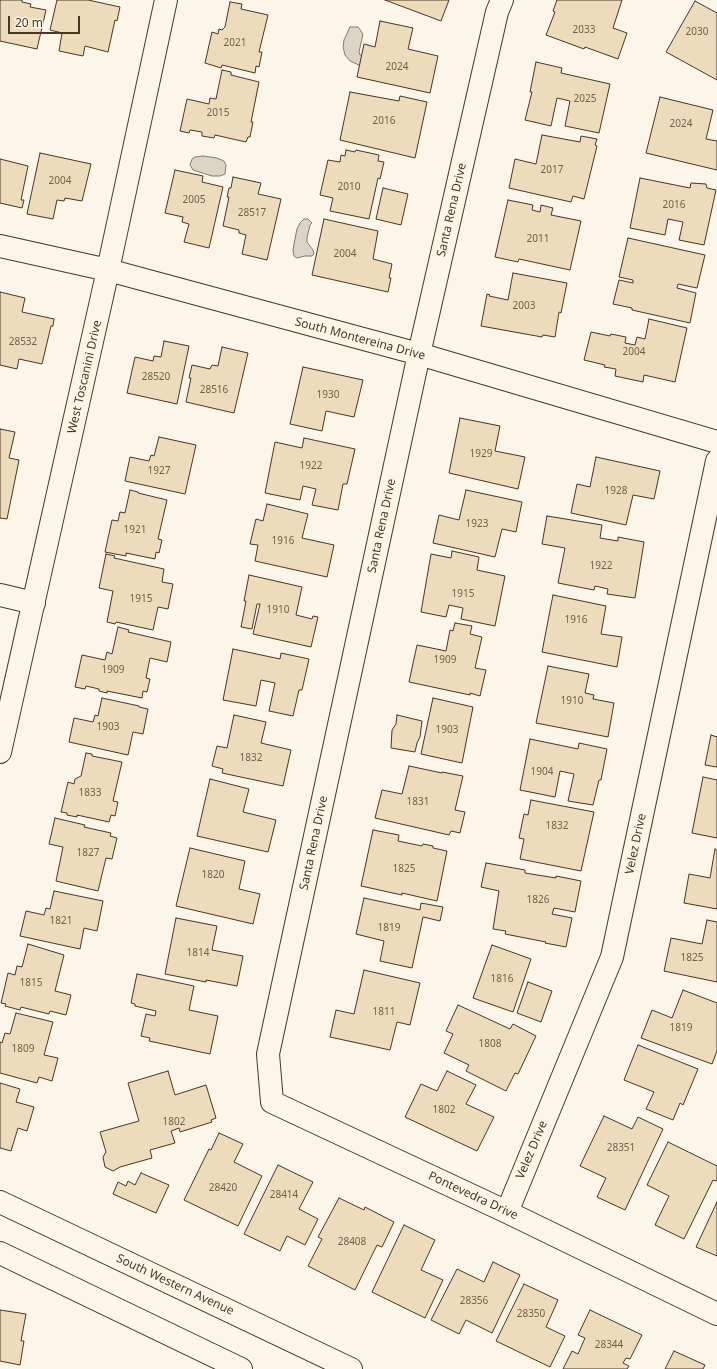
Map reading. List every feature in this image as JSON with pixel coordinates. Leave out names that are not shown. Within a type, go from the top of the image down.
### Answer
[{"type":"street","name":"West Toscanini Drive","points":[[0,752],[108,270],[166,0]]},
{"type":"street","name":"Santa Rena Drive","points":[[268,1054],[418,354],[497,12],[502,0]]},
{"type":"street","name":"South Montereina Drive","points":[[0,246],[108,270],[418,354],[717,442]]},
{"type":"street","name":"Velez Drive","points":[[507,1212],[612,957],[717,462]]},
{"type":"street","points":[[0,595],[34,603]]},
{"type":"street","name":"Pontevedra Drive","points":[[268,1054],[272,1102],[507,1212],[717,1314]]},
{"type":"street","name":"South Western Avenue","points":[[0,1202],[351,1369]]},
{"type":"street","points":[[0,1253],[241,1369]]},
{"type":"shaded area","points":[[350,27],[358,27],[363,34],[359,52],[360,55],[363,56],[361,66],[350,61],[345,55],[343,47],[344,40]]},
{"type":"shaded area","points":[[203,156],[217,158],[224,161],[226,165],[225,174],[220,176],[212,176],[193,170],[190,165],[192,159]]},
{"type":"shaded area","points":[[304,219],[308,219],[312,223],[310,225],[307,242],[314,254],[312,256],[297,258],[294,256],[294,244],[297,229]]},
{"type":"building","points":[[0,0],[22,0],[22,2],[31,4],[30,7],[46,10],[37,49],[0,41]]},
{"type":"building","points":[[57,0],[88,0],[120,7],[117,21],[115,20],[108,52],[85,46],[83,56],[59,51],[62,33],[50,30]]},
{"type":"building","points":[[385,0],[449,0],[441,21]]},
{"type":"building","points":[[557,0],[622,0],[613,28],[627,33],[618,59],[585,47],[584,49],[546,35],[555,12],[553,11]]},
{"type":"building","points":[[695,1],[717,13],[717,80],[666,52]]},
{"type":"building","points":[[230,2],[242,4],[241,9],[268,15],[259,52],[262,52],[259,67],[256,66],[255,73],[222,65],[221,68],[205,63],[212,32],[218,34],[219,29],[222,30],[225,27]]},
{"type":"building","points":[[380,21],[413,28],[408,49],[438,56],[430,93],[357,77],[364,44],[375,47]]},
{"type":"building","points":[[536,62],[562,68],[561,73],[610,84],[599,133],[565,126],[570,101],[557,98],[551,126],[525,120],[532,92],[530,92]]},
{"type":"building","points":[[222,70],[231,72],[231,75],[259,82],[251,122],[253,122],[250,137],[248,137],[246,142],[215,135],[214,138],[202,136],[202,132],[190,130],[189,133],[180,131],[187,99],[209,104],[210,98],[216,99]]},
{"type":"building","points":[[350,92],[399,101],[400,96],[427,102],[415,158],[340,140]]},
{"type":"building","points":[[660,97],[713,110],[706,139],[717,141],[717,170],[646,153]]},
{"type":"building","points":[[542,135],[580,142],[581,136],[597,139],[595,145],[597,146],[584,199],[573,196],[571,202],[509,188],[515,159],[536,164]]},
{"type":"building","points":[[346,150],[355,152],[356,150],[379,155],[378,161],[384,162],[380,179],[378,178],[369,219],[330,211],[333,198],[320,195],[328,160],[340,162],[341,155],[345,156]]},
{"type":"building","points":[[40,153],[91,164],[82,201],[65,198],[64,201],[57,200],[53,219],[27,214]]},
{"type":"building","points":[[0,159],[28,166],[21,200],[24,200],[22,208],[0,203]]},
{"type":"building","points":[[175,170],[203,176],[202,182],[223,187],[209,248],[184,242],[189,224],[182,222],[183,217],[165,213]]},
{"type":"building","points":[[233,177],[261,183],[258,194],[281,199],[267,260],[242,254],[246,235],[239,233],[239,230],[223,226],[229,197],[227,197],[229,188],[231,188]]},
{"type":"building","points":[[640,178],[690,188],[691,183],[706,184],[707,188],[716,190],[704,245],[679,240],[683,222],[668,219],[665,235],[630,228]]},
{"type":"building","points":[[383,188],[408,194],[401,225],[376,219]]},
{"type":"building","points":[[508,200],[533,205],[532,210],[540,212],[541,205],[553,208],[551,215],[581,221],[570,270],[519,259],[518,262],[495,257]]},
{"type":"building","points":[[324,219],[378,231],[373,259],[392,264],[388,292],[312,275]]},
{"type":"building","points":[[628,238],[705,255],[697,288],[678,284],[677,288],[696,293],[690,323],[632,310],[632,308],[613,304],[619,280],[633,283],[633,280],[619,277]]},
{"type":"building","points":[[513,273],[567,283],[561,313],[559,312],[555,337],[543,335],[542,337],[481,326],[487,294],[490,295],[489,296],[508,300]]},
{"type":"building","points":[[0,292],[25,298],[22,312],[54,319],[42,364],[19,359],[17,369],[0,365]]},
{"type":"building","points":[[649,319],[687,328],[675,382],[644,375],[643,382],[615,376],[616,369],[604,367],[605,365],[584,360],[591,332],[610,336],[611,334],[626,337],[625,343],[635,345],[637,337],[645,339]]},
{"type":"building","points":[[164,341],[189,346],[177,404],[127,393],[135,357],[153,361],[154,356],[161,357]]},
{"type":"building","points":[[222,347],[248,353],[234,413],[186,402],[192,365],[210,369],[212,365],[218,366]]},
{"type":"building","points":[[303,367],[363,380],[354,417],[326,411],[322,431],[290,424]]},
{"type":"building","points":[[460,418],[500,426],[495,451],[525,457],[518,489],[449,473]]},
{"type":"building","points":[[0,429],[15,432],[9,458],[19,460],[7,519],[0,518]]},
{"type":"building","points":[[159,437],[196,445],[185,494],[125,481],[130,457],[149,461],[151,455],[154,456]]},
{"type":"building","points":[[304,438],[355,449],[347,484],[343,484],[338,510],[312,505],[316,489],[303,486],[300,500],[265,493],[275,442],[302,448]]},
{"type":"building","points":[[596,457],[660,471],[654,499],[633,495],[626,525],[571,513],[577,484],[590,487]]},
{"type":"building","points":[[130,490],[167,500],[158,539],[162,540],[159,553],[156,552],[155,559],[126,553],[126,556],[105,552],[112,520],[118,521],[120,512],[125,513]]},
{"type":"building","points":[[466,490],[522,502],[516,532],[502,529],[495,557],[433,543],[439,515],[459,520]]},
{"type":"building","points":[[267,504],[308,514],[302,538],[334,545],[327,577],[255,561],[258,545],[250,544],[256,519],[263,521]]},
{"type":"building","points":[[547,516],[602,525],[600,538],[618,541],[618,537],[644,542],[635,598],[607,594],[608,589],[595,586],[594,590],[558,583],[565,548],[542,544]]},
{"type":"building","points":[[452,551],[479,557],[477,570],[505,576],[495,626],[461,619],[463,608],[449,605],[446,617],[421,612],[431,554],[451,558]]},
{"type":"building","points":[[106,554],[115,556],[114,558],[164,569],[162,582],[173,584],[168,609],[158,607],[153,630],[116,622],[115,624],[107,622],[113,591],[99,588]]},
{"type":"building","points":[[249,575],[302,587],[296,615],[312,619],[313,616],[318,617],[311,647],[253,634],[260,604],[257,604],[252,629],[241,627]]},
{"type":"building","points":[[553,595],[606,606],[601,634],[622,637],[617,667],[542,652]]},
{"type":"building","points":[[455,623],[472,626],[470,634],[482,637],[475,668],[486,670],[480,696],[409,682],[417,645],[446,651],[450,630],[453,631]]},
{"type":"building","points":[[118,627],[129,630],[128,632],[171,642],[167,662],[150,658],[146,678],[150,679],[147,692],[143,691],[142,698],[107,691],[107,693],[99,691],[99,689],[86,686],[85,689],[75,687],[82,655],[105,660],[107,652],[112,654]]},
{"type":"building","points":[[233,649],[280,659],[281,653],[309,659],[302,690],[299,690],[293,716],[269,711],[275,683],[261,680],[256,706],[223,700]]},
{"type":"building","points":[[548,666],[589,674],[585,693],[594,695],[593,699],[614,703],[608,737],[536,723]]},
{"type":"building","points":[[102,698],[148,709],[143,734],[133,732],[128,755],[69,742],[74,718],[93,722],[95,715],[98,716]]},
{"type":"building","points":[[433,698],[473,707],[462,763],[421,754]]},
{"type":"building","points":[[234,715],[266,722],[261,743],[291,750],[283,786],[222,773],[223,769],[212,766],[217,746],[227,748]]},
{"type":"building","points":[[397,715],[422,721],[420,737],[415,752],[391,748],[392,730],[396,724]]},
{"type":"building","points":[[711,735],[717,737],[717,767],[705,765]]},
{"type":"building","points":[[530,739],[578,749],[579,743],[607,749],[601,780],[599,780],[593,805],[568,801],[574,774],[560,771],[555,797],[520,790]]},
{"type":"building","points":[[86,753],[92,754],[92,756],[122,762],[113,801],[118,802],[115,816],[111,815],[109,822],[77,815],[77,817],[67,815],[67,813],[61,812],[68,782],[74,784],[75,779],[81,776]]},
{"type":"building","points":[[409,766],[463,776],[455,810],[465,812],[460,833],[451,831],[449,835],[375,818],[382,790],[402,794]]},
{"type":"building","points":[[703,777],[717,780],[717,838],[692,833]]},
{"type":"building","points":[[210,779],[249,789],[243,812],[276,820],[268,852],[197,836]]},
{"type":"building","points":[[531,800],[594,812],[581,871],[520,859],[524,839],[519,838],[524,814],[528,815]]},
{"type":"building","points":[[55,818],[111,833],[110,836],[117,838],[112,859],[106,858],[98,891],[56,881],[63,847],[49,844]]},
{"type":"building","points":[[373,830],[399,835],[398,841],[422,846],[423,844],[433,846],[433,848],[447,851],[437,901],[361,886]]},
{"type":"building","points":[[190,848],[245,861],[239,889],[260,894],[253,924],[176,906]]},
{"type":"building","points":[[715,849],[717,850],[717,909],[684,903],[689,874],[710,878]]},
{"type":"building","points":[[486,863],[525,870],[525,873],[556,878],[556,876],[581,881],[575,912],[554,908],[552,914],[572,918],[566,947],[505,934],[506,931],[493,929],[499,891],[481,887]]},
{"type":"building","points":[[54,891],[103,901],[97,931],[84,928],[80,949],[20,936],[26,911],[44,915],[46,908],[50,909]]},
{"type":"building","points":[[364,898],[420,910],[421,903],[443,907],[440,921],[423,917],[412,968],[380,961],[384,941],[356,934]]},
{"type":"building","points":[[176,918],[217,926],[212,950],[243,956],[237,986],[165,974]]},
{"type":"building","points":[[707,920],[717,922],[717,982],[664,971],[671,938],[702,944]]},
{"type":"building","points":[[28,944],[64,955],[55,991],[71,995],[66,1015],[50,1011],[49,1014],[21,1007],[20,1010],[5,1006],[6,1004],[1,1003],[8,973],[15,975],[17,966],[22,967]]},
{"type":"building","points":[[492,945],[531,959],[513,1012],[473,998]]},
{"type":"building","points":[[364,970],[420,983],[410,1025],[397,1022],[390,1050],[330,1037],[336,1010],[354,1014]]},
{"type":"building","points":[[137,974],[194,986],[189,1010],[218,1016],[210,1054],[149,1041],[150,1038],[141,1036],[146,1014],[155,1016],[156,1011],[135,1006],[135,1004],[131,1003]]},
{"type":"building","points":[[528,982],[552,991],[541,1022],[517,1013]]},
{"type":"building","points":[[683,990],[717,1003],[717,1051],[712,1064],[641,1038],[652,1010],[672,1018]]},
{"type":"building","points":[[458,1005],[510,1029],[513,1024],[536,1036],[518,1074],[515,1073],[506,1091],[466,1071],[469,1065],[444,1053],[453,1034],[446,1031]]},
{"type":"building","points":[[16,1013],[53,1022],[44,1055],[58,1058],[52,1081],[39,1077],[37,1083],[0,1073],[0,1042],[2,1043],[5,1033],[10,1034]]},
{"type":"building","points":[[638,1045],[698,1069],[683,1105],[680,1103],[673,1120],[646,1109],[654,1092],[624,1080]]},
{"type":"building","points":[[168,1071],[175,1095],[206,1085],[216,1118],[211,1120],[212,1122],[180,1132],[179,1128],[171,1131],[175,1143],[150,1150],[152,1158],[120,1167],[113,1171],[105,1167],[103,1157],[106,1152],[100,1132],[139,1121],[128,1083]]},
{"type":"building","points":[[447,1071],[476,1085],[466,1104],[494,1117],[477,1151],[405,1117],[421,1084],[437,1091]]},
{"type":"building","points":[[0,1083],[20,1089],[16,1102],[34,1107],[27,1131],[18,1128],[11,1151],[0,1148]]},
{"type":"building","points":[[604,1116],[632,1129],[638,1117],[663,1129],[625,1210],[597,1197],[606,1178],[580,1166]]},
{"type":"building","points":[[219,1133],[243,1144],[234,1162],[262,1176],[238,1226],[184,1200],[209,1149],[211,1150]]},
{"type":"building","points":[[668,1142],[717,1166],[717,1180],[713,1180],[684,1239],[655,1225],[669,1196],[647,1185]]},
{"type":"building","points":[[278,1165],[313,1182],[299,1209],[318,1219],[305,1245],[287,1236],[280,1251],[244,1234]]},
{"type":"building","points":[[141,1173],[169,1185],[156,1213],[113,1194],[118,1182],[126,1186],[128,1181],[135,1185]]},
{"type":"building","points":[[339,1198],[364,1210],[365,1207],[394,1222],[382,1247],[377,1245],[355,1290],[308,1266],[322,1239],[318,1237]]},
{"type":"building","points":[[717,1202],[717,1256],[696,1247]]},
{"type":"building","points":[[404,1225],[435,1240],[421,1270],[443,1280],[425,1318],[372,1292]]},
{"type":"building","points":[[493,1262],[520,1275],[492,1333],[466,1320],[459,1334],[431,1320],[457,1269],[484,1282]]},
{"type":"building","points":[[524,1284],[558,1300],[546,1327],[565,1336],[550,1367],[496,1341]]},
{"type":"building","points":[[0,1310],[26,1314],[21,1341],[24,1341],[20,1365],[0,1361]]},
{"type":"building","points":[[590,1310],[642,1335],[630,1359],[626,1358],[623,1363],[629,1366],[627,1369],[563,1369],[572,1351],[578,1354],[585,1338],[578,1335]]},
{"type":"building","points":[[674,1351],[705,1365],[703,1369],[665,1369]]}]
